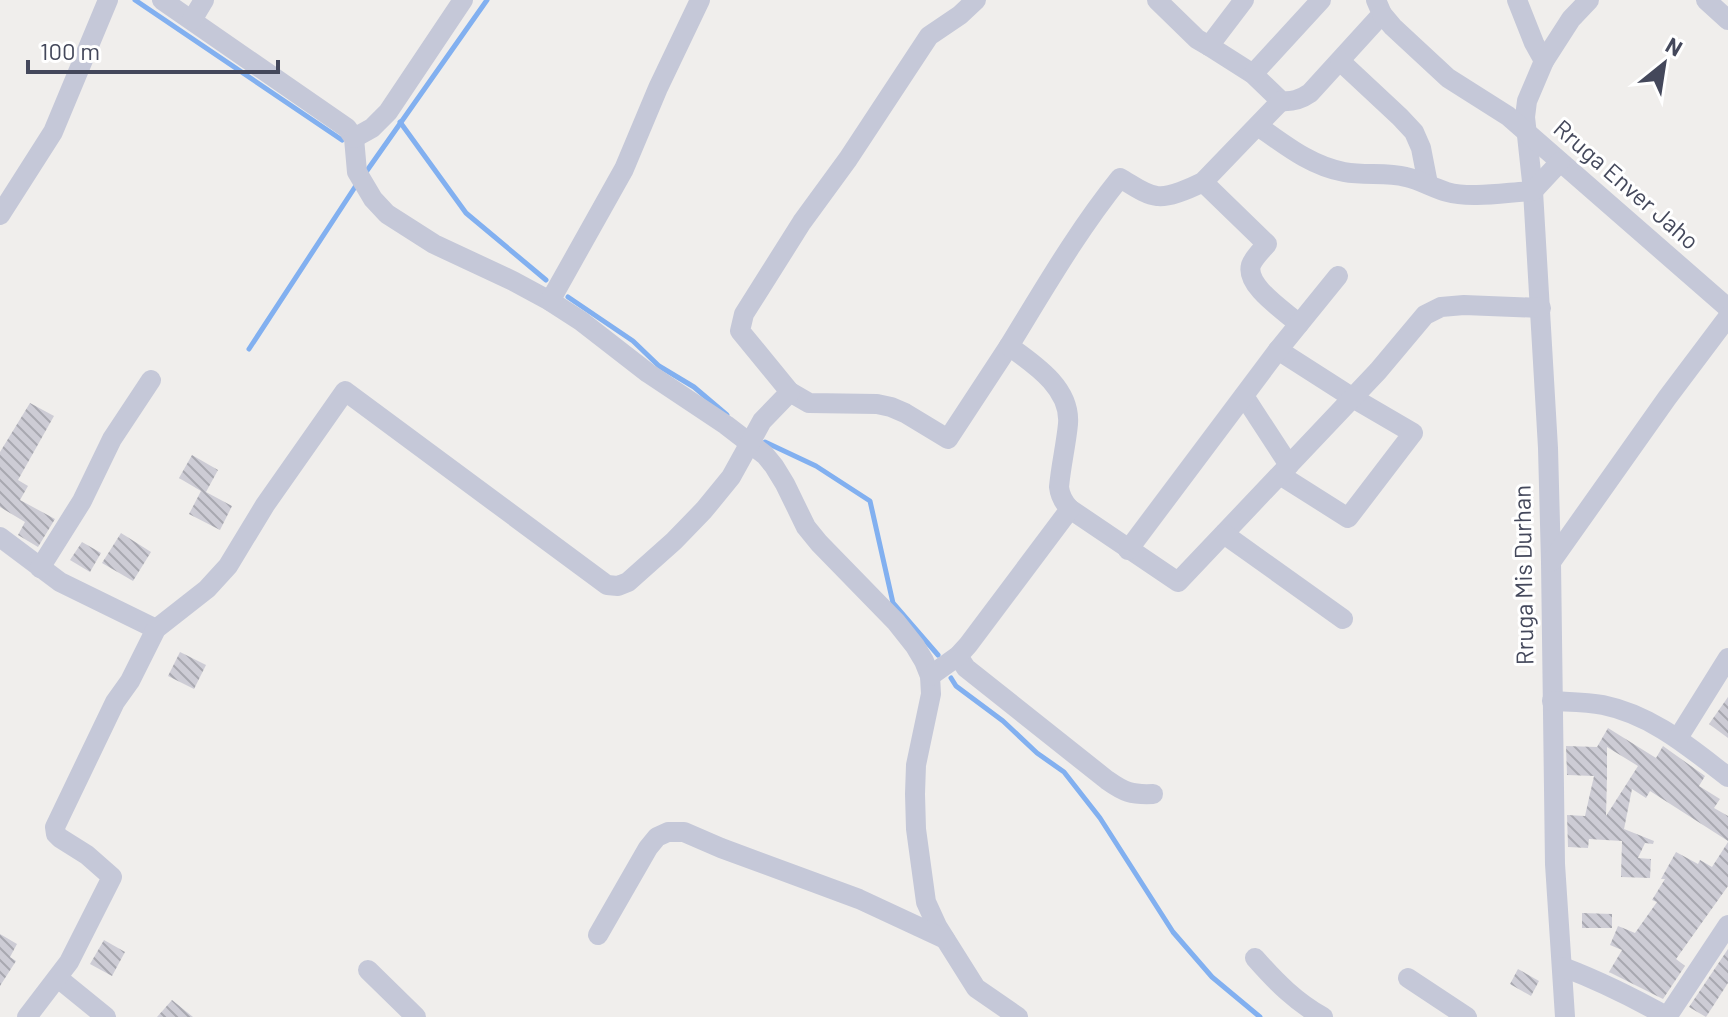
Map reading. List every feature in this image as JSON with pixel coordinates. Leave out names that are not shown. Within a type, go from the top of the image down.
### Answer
[{"type":"street","points":[[0,215],[53,132],[108,0]]},
{"type":"street","points":[[162,0],[347,128],[354,138],[357,172],[373,199],[387,214],[434,244],[550,301],[765,455],[806,527],[896,622],[924,661],[930,676],[931,694],[916,765],[916,829],[926,902],[976,988],[1018,1017]]},
{"type":"street","points":[[192,20],[204,0]]},
{"type":"street","points":[[354,138],[372,128],[388,112],[463,0]]},
{"type":"street","points":[[550,301],[624,169],[700,0]]},
{"type":"street","points":[[976,0],[929,36],[848,159],[802,222],[744,314],[740,331],[790,392],[809,403],[891,407],[948,439],[1068,250],[1120,178],[1153,196],[1162,197],[1203,182],[1281,101],[1302,99],[1310,93],[1340,61],[1379,7]]},
{"type":"street","points":[[1157,0],[1197,39],[1253,74],[1281,101]]},
{"type":"street","points":[[1209,46],[1244,0]]},
{"type":"street","points":[[1253,74],[1321,0]]},
{"type":"street","points":[[1517,0],[1544,61]]},
{"type":"street","name":"Rruga Mis Durhan","points":[[1565,1017],[1555,864],[1551,562],[1541,308],[1525,117],[1527,101],[1544,61],[1571,19],[1589,0]]},
{"type":"street","points":[[1706,0],[1728,20]]},
{"type":"street","name":"Rruga Enver Jaho","points":[[1379,7],[1393,27],[1448,78],[1508,116],[1728,308]]},
{"type":"street","points":[[1340,61],[1414,132],[1421,148],[1428,184]]},
{"type":"street","points":[[1258,126],[1301,156],[1323,167],[1346,173],[1408,177],[1464,195],[1533,191],[1560,162]]},
{"type":"street","points":[[1203,182],[1267,244],[1253,261],[1251,277],[1255,285],[1299,324]]},
{"type":"street","points":[[1128,550],[1278,350],[1338,276]]},
{"type":"street","points":[[1009,346],[1052,380],[1066,406],[1069,420],[1059,487],[1064,503],[1178,582],[1378,371],[1425,315],[1441,307],[1464,305],[1541,308]]},
{"type":"street","points":[[1551,562],[1728,317]]},
{"type":"street","points":[[1244,396],[1285,470],[1348,518],[1413,433],[1278,350]]},
{"type":"street","points":[[40,568],[82,501],[112,439],[151,380]]},
{"type":"street","points":[[27,1017],[58,978],[112,877],[87,855],[60,838],[55,827],[115,702],[130,681],[156,629],[207,589],[228,566],[265,505],[345,391],[607,585],[618,586],[628,582],[704,510],[731,477],[762,421],[790,392]]},
{"type":"street","points":[[930,676],[958,656],[1070,509]]},
{"type":"street","points":[[1224,534],[1343,619]]},
{"type":"street","points":[[0,537],[40,568],[81,593],[156,629]]},
{"type":"street","points":[[958,656],[966,668],[1107,780],[1124,792],[1153,794]]},
{"type":"street","points":[[1678,738],[1728,658]]},
{"type":"street","points":[[1552,701],[1600,705],[1630,712],[1678,738],[1728,777]]},
{"type":"street","points":[[598,935],[657,837],[668,832],[684,832],[859,899],[945,939]]},
{"type":"street","points":[[1563,967],[1626,994],[1668,1017],[1728,925]]},
{"type":"street","points":[[1255,958],[1294,999],[1323,1017]]},
{"type":"street","points":[[368,970],[416,1017]]},
{"type":"street","points":[[58,978],[106,1017]]},
{"type":"street","points":[[1408,978],[1467,1017]]},
{"type":"building","points":[[30,403],[54,416],[18,480],[28,486],[20,500],[55,519],[38,547],[18,535],[25,522],[0,507],[0,452]]},
{"type":"building","points":[[192,455],[218,470],[206,492],[232,506],[220,530],[189,514],[201,491],[179,478]]},
{"type":"building","points":[[121,533],[151,552],[133,581],[102,563]]},
{"type":"building","points":[[82,542],[101,553],[90,572],[70,560]]},
{"type":"building","points":[[180,652],[206,665],[194,689],[168,676]]},
{"type":"building","points":[[1728,697],[1728,738],[1709,724]]},
{"type":"building","points":[[1608,728],[1656,758],[1663,746],[1705,776],[1699,786],[1720,799],[1714,808],[1728,816],[1728,841],[1650,791],[1646,798],[1632,789],[1624,829],[1654,841],[1653,844],[1645,843],[1638,858],[1651,859],[1650,878],[1621,877],[1622,841],[1589,839],[1588,848],[1568,847],[1567,815],[1585,816],[1594,776],[1567,775],[1566,746],[1597,747]],"holes":[[[1607,747],[1638,766],[1606,816]]]},
{"type":"building","points":[[1728,842],[1728,886],[1676,959],[1685,966],[1663,999],[1609,972],[1622,950],[1610,945],[1618,926],[1635,933],[1657,902],[1652,900],[1676,852],[1698,864],[1700,860],[1712,867]]},
{"type":"building","points":[[1582,913],[1612,914],[1612,928],[1582,928]]},
{"type":"building","points":[[0,934],[17,944],[10,957],[16,961],[0,986]]},
{"type":"building","points":[[104,940],[125,952],[112,976],[90,964]]},
{"type":"building","points":[[1728,949],[1728,983],[1706,1017],[1689,1007]]},
{"type":"building","points":[[1518,969],[1539,981],[1531,996],[1510,984]]},
{"type":"building","points":[[172,1000],[193,1017],[157,1017]]},
{"type":"waterway","points":[[135,0],[342,140]]},
{"type":"waterway","points":[[366,172],[487,0]]},
{"type":"waterway","points":[[400,122],[466,213],[546,280]]},
{"type":"waterway","points":[[249,349],[357,184]]},
{"type":"waterway","points":[[568,297],[633,341],[659,366],[694,387],[727,415]]},
{"type":"waterway","points":[[765,442],[816,466],[870,501],[893,603],[938,655]]},
{"type":"waterway","points":[[951,678],[956,686],[1064,772],[1100,818],[1173,932],[1212,977],[1260,1017]]}]
